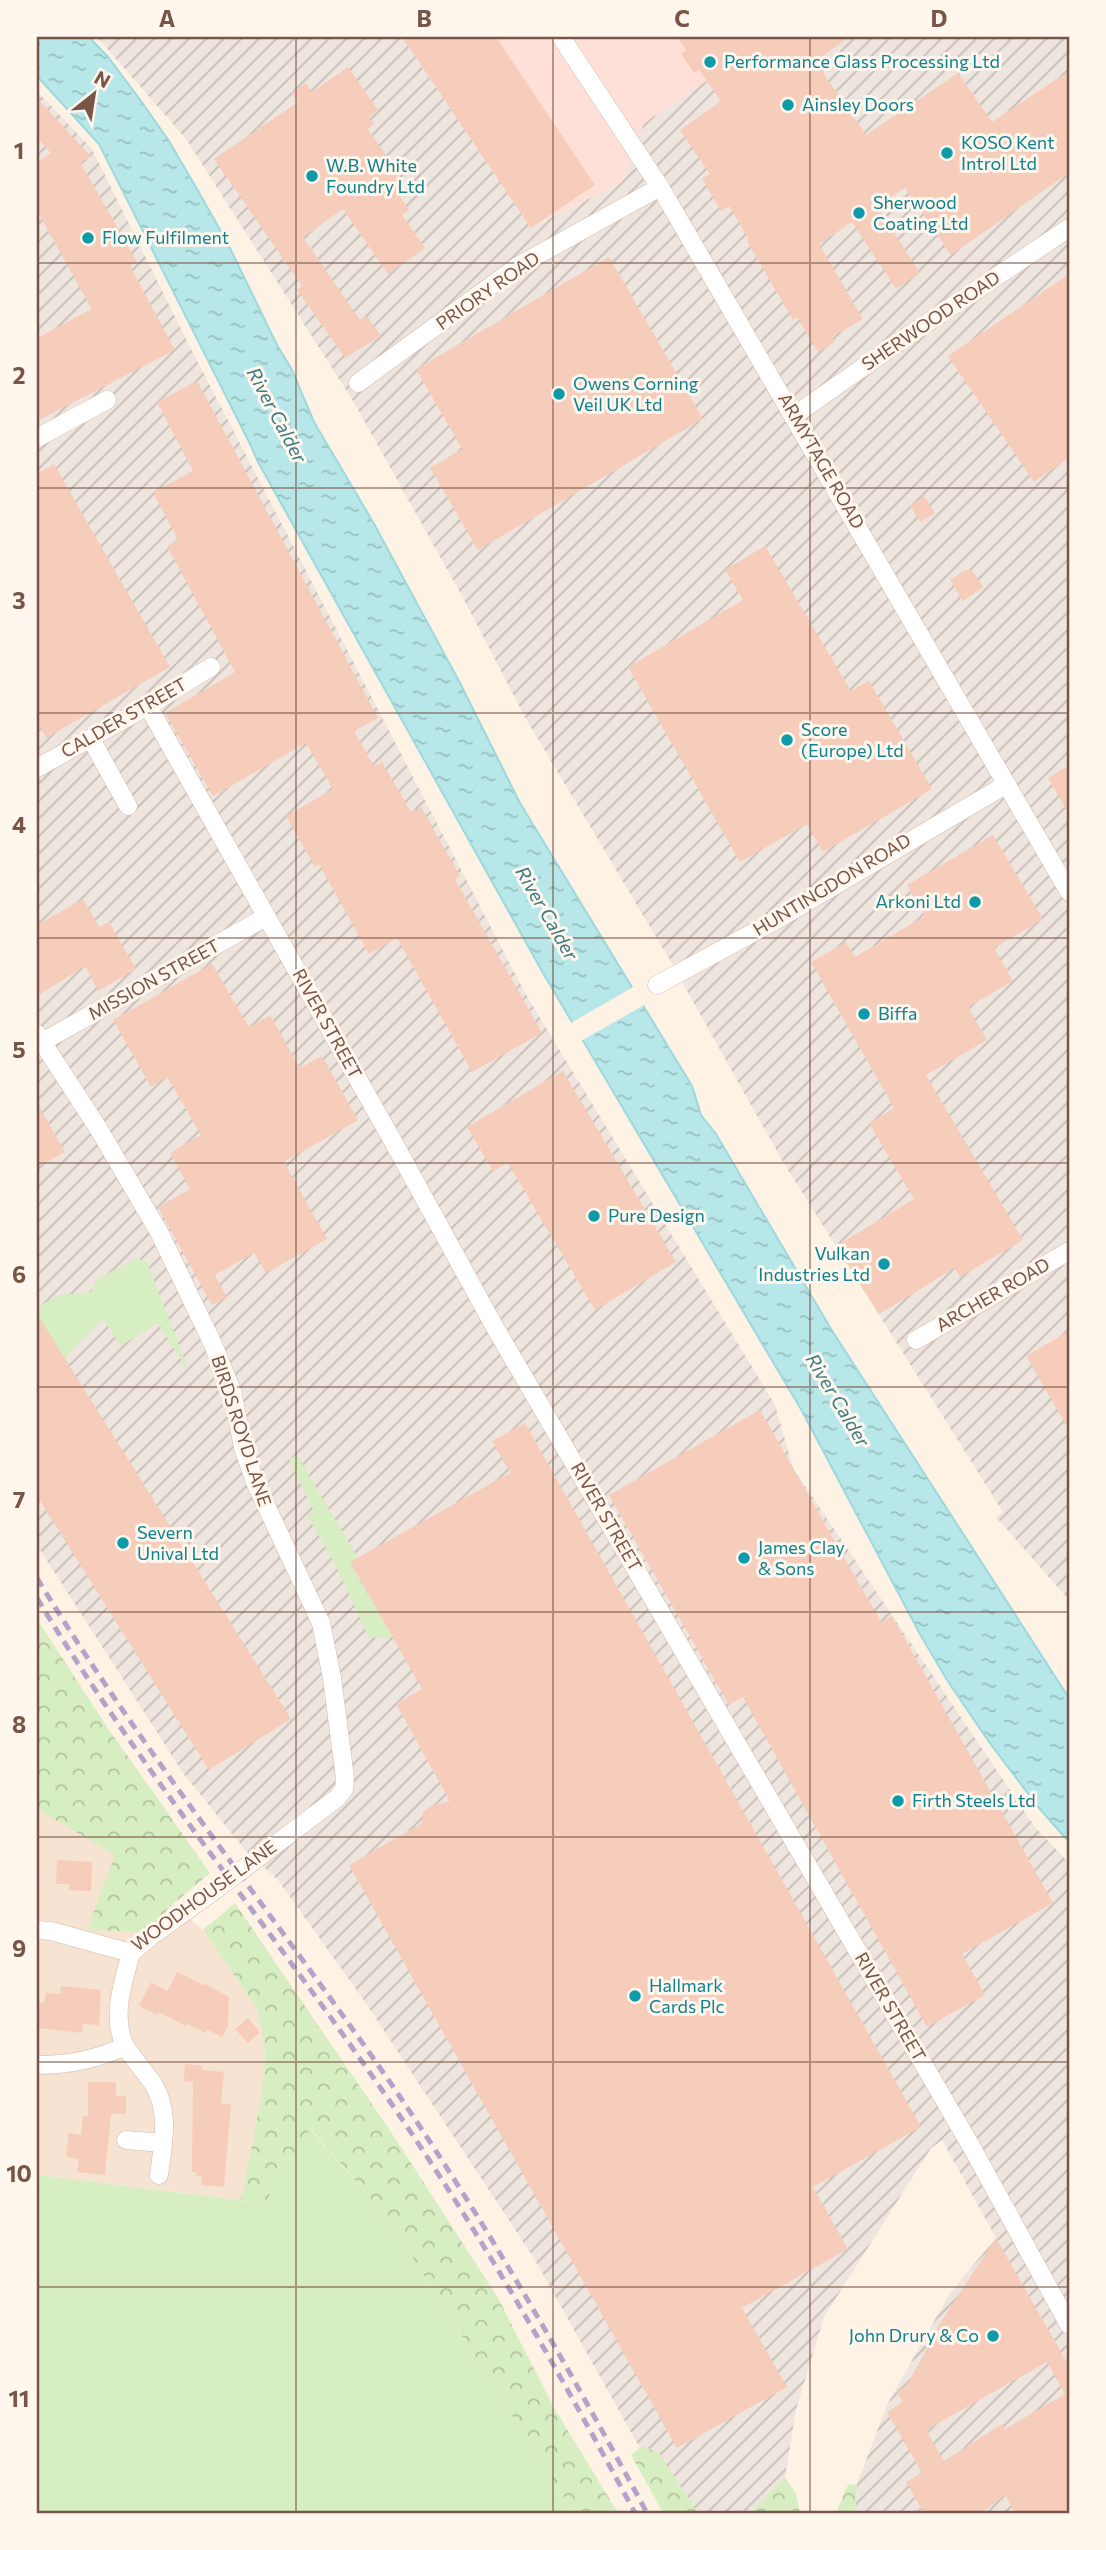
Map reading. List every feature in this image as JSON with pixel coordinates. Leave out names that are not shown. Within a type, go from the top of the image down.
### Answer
[{"type":"street","name":"ARMYTAGE ROAD","points":[[561,37],[660,187],[795,415],[1069,892]]},
{"type":"street","name":"PRIORY ROAD","points":[[358,383],[518,266],[660,187]]},
{"type":"street","name":"SHERWOOD ROAD","points":[[795,415],[912,332],[1069,228]]},
{"type":"street","points":[[37,438],[107,400]]},
{"type":"street","name":"CALDER STREET","points":[[37,768],[148,706],[211,667]]},
{"type":"street","name":"RIVER STREET","points":[[148,706],[493,1324],[971,2146],[1069,2325]]},
{"type":"street","points":[[91,738],[128,806]]},
{"type":"street","name":"HUNTINGDON ROAD","points":[[657,985],[778,919],[1007,784]]},
{"type":"street","name":"MISSION STREET","points":[[39,1038],[266,917]]},
{"type":"street","name":"BIRDS ROYD LANE","points":[[39,1038],[98,1128],[159,1232],[227,1378],[237,1409],[243,1447],[255,1482],[321,1623],[332,1678],[345,1778]]},
{"type":"street","name":"ARCHER ROAD","points":[[916,1340],[1069,1251]]},
{"type":"street","name":"WOODHOUSE LANE","points":[[37,1930],[51,1931],[131,1953],[337,1798],[344,1789],[345,1778]]},
{"type":"street","points":[[131,1953],[118,2017],[125,2046],[158,2094],[164,2115],[159,2175]]},
{"type":"street","points":[[37,2065],[83,2062],[125,2046]]},
{"type":"street","points":[[126,2140],[163,2143]]},
{"type":"shaded area","points":[[97,37],[402,37],[531,228],[622,182],[644,123],[771,37],[1069,37],[1069,1600],[996,1517],[1003,1512],[783,1162],[668,957],[526,719],[462,596],[353,401],[186,139]]},
{"type":"shaded area","points":[[402,37],[771,37],[645,123],[622,182],[531,228]]},
{"type":"shaded area","points":[[37,91],[92,149],[191,349],[525,993],[775,1405],[793,1468],[1035,1827],[1069,1863],[1069,2513],[855,2513],[857,2484],[887,2405],[950,2293],[996,2238],[942,2140],[931,2148],[824,2317],[796,2410],[785,2477],[750,2513],[676,2513],[535,2260],[365,2002],[278,1880],[245,1850],[183,1773],[37,1545]]},
{"type":"shaded area","points":[[37,1782],[116,1855],[146,1932],[173,1904],[203,1930],[258,2010],[265,2053],[262,2093],[241,2200],[37,2175]]},
{"type":"green space","points":[[137,1258],[147,1262],[190,1374],[158,1323],[121,1346],[103,1319],[64,1359],[45,1328],[37,1333],[37,1307],[60,1295],[91,1292],[96,1280]]},
{"type":"green space","points":[[297,1455],[358,1558],[350,1563],[392,1637],[369,1638],[337,1568],[307,1515],[314,1511],[289,1459]]},
{"type":"green space","points":[[37,1619],[105,1724],[210,1873],[173,1904],[146,1932],[87,1930],[115,1855],[37,1809]]},
{"type":"green space","points":[[235,1903],[395,2138],[498,2298],[553,2406],[618,2513],[574,2513],[389,2220],[310,2128],[265,2203],[241,2200],[262,2093],[265,2053],[258,2010],[203,1930]]},
{"type":"green space","points":[[309,2128],[389,2220],[574,2513],[37,2513],[37,2175],[265,2203]]},
{"type":"green space","points":[[643,2446],[659,2453],[697,2512],[706,2513],[663,2513],[631,2455]]},
{"type":"green space","points":[[785,2477],[796,2494],[800,2513],[750,2513]]},
{"type":"green space","points":[[857,2484],[855,2513],[836,2513],[848,2485]]},
{"type":"water","name":"River Calder","points":[[37,37],[89,37],[108,57],[169,141],[227,242],[292,370],[314,422],[373,522],[460,683],[520,803],[692,1086],[701,1115],[716,1134],[831,1329],[1069,1698],[1069,1842],[1039,1808],[989,1742],[921,1636],[802,1411],[543,973],[258,462],[99,144],[37,76]]},
{"type":"pier","points":[[635,986],[646,1004],[579,1042],[569,1024]]},
{"type":"building","points":[[402,37],[496,37],[595,185],[531,228]]},
{"type":"building","points":[[677,37],[850,37],[815,61],[866,135],[958,73],[992,122],[1069,71],[1069,173],[951,255],[905,188],[877,206],[920,273],[896,289],[852,222],[819,244],[863,319],[832,337],[835,342],[818,352],[797,317],[793,320],[729,206],[721,211],[702,179],[710,174],[680,130],[721,101],[699,70],[694,73],[681,54],[686,50]]},
{"type":"building","name":"W.B. White Foundry Ltd","points":[[348,67],[378,110],[369,117],[374,124],[368,129],[400,175],[396,177],[405,191],[399,195],[409,210],[402,215],[425,248],[388,274],[343,209],[303,237],[360,320],[367,316],[381,336],[345,358],[297,290],[302,286],[214,159],[298,102],[291,93],[306,83],[312,92]]},
{"type":"building","points":[[37,98],[91,157],[80,162],[137,262],[130,266],[175,350],[37,421],[37,338],[92,309],[37,211],[37,162],[51,153],[37,138]]},
{"type":"building","name":"Owens Corning Veil UK Ltd","points":[[609,257],[703,419],[478,550],[430,468],[462,449],[416,369]]},
{"type":"building","points":[[1069,274],[1069,458],[1034,482],[948,356]]},
{"type":"building","points":[[197,381],[378,718],[354,731],[374,766],[382,762],[411,812],[421,807],[460,876],[455,879],[542,1033],[472,1072],[397,938],[369,954],[319,864],[315,867],[286,816],[333,789],[306,743],[213,796],[165,713],[235,672],[167,546],[178,540],[153,492],[193,471],[157,402]]},
{"type":"building","points":[[54,464],[170,667],[46,738],[37,721],[37,474]]},
{"type":"building","points":[[924,496],[935,513],[921,522],[910,506]]},
{"type":"building","name":"Score (Europe) Ltd","points":[[765,546],[851,691],[869,681],[932,789],[823,852],[807,824],[740,862],[628,667],[743,600],[725,570]]},
{"type":"building","points":[[965,570],[972,570],[983,587],[963,601],[950,580]]},
{"type":"building","points":[[1069,765],[1069,814],[1048,778]]},
{"type":"building","points":[[993,835],[1043,919],[994,948],[1013,981],[968,1007],[987,1040],[926,1075],[1023,1240],[960,1277],[955,1268],[879,1314],[836,1246],[914,1199],[869,1123],[894,1108],[811,962],[846,942],[855,957],[925,916],[907,885]]},
{"type":"building","points":[[83,899],[99,927],[109,922],[136,969],[98,991],[85,966],[37,996],[37,925]]},
{"type":"building","points":[[212,964],[249,1027],[270,1015],[300,1068],[322,1056],[358,1120],[284,1162],[327,1239],[266,1273],[254,1253],[215,1275],[227,1297],[212,1305],[158,1207],[190,1189],[170,1153],[201,1135],[167,1077],[151,1087],[113,1020]]},
{"type":"building","name":"Pure Design","points":[[563,1071],[676,1262],[595,1310],[508,1163],[493,1171],[467,1127]]},
{"type":"building","points":[[37,1103],[65,1152],[37,1168]]},
{"type":"building","name":"Severn Unival Ltd","points":[[37,1314],[291,1719],[209,1770],[37,1496]]},
{"type":"building","points":[[1069,1331],[1069,1430],[1026,1356]]},
{"type":"building","points":[[760,1410],[881,1622],[892,1616],[1053,1903],[962,1954],[985,1995],[927,2027],[743,1697],[729,1705],[609,1495]]},
{"type":"building","name":"Hallmark Cards Plc","points":[[525,1423],[921,2127],[813,2187],[848,2249],[742,2308],[787,2387],[677,2448],[349,1865],[421,1824],[423,1812],[431,1806],[450,1801],[396,1704],[422,1689],[350,1562],[510,1473],[492,1441]]},
{"type":"building","points":[[57,1860],[92,1862],[91,1891],[69,1890],[69,1884],[56,1884]]},
{"type":"building","points":[[177,1972],[229,1997],[228,2026],[222,2037],[206,2029],[206,2033],[187,2024],[186,2026],[159,2012],[158,2015],[139,2006],[151,1982],[168,1991]]},
{"type":"building","points":[[61,1986],[101,1990],[99,2025],[83,2024],[82,2033],[37,2028],[37,2002],[44,2003],[46,1993],[60,1994]]},
{"type":"building","points":[[248,2018],[260,2032],[248,2043],[235,2029]]},
{"type":"building","points":[[185,2064],[203,2066],[202,2070],[224,2072],[221,2104],[231,2104],[224,2187],[201,2185],[202,2176],[195,2176],[196,2172],[192,2172],[193,2082],[184,2081]]},
{"type":"building","points":[[88,2082],[116,2082],[116,2096],[126,2096],[126,2114],[111,2114],[105,2175],[77,2172],[79,2159],[66,2157],[69,2133],[81,2135],[83,2116],[88,2116]]},
{"type":"building","points":[[996,2238],[1069,2366],[1069,2513],[1015,2513],[1005,2495],[981,2513],[924,2513],[906,2482],[922,2473],[887,2412],[903,2402],[897,2392],[906,2387],[942,2320]],"holes":[[[1047,2362],[1065,2394],[1005,2429],[1002,2424],[944,2461],[926,2430]]]},
{"type":"railway","points":[[37,1578],[119,1705],[421,2128],[522,2290],[647,2513]]},
{"type":"railway","points":[[37,1598],[159,1782],[411,2132],[479,2238],[635,2513]]},
{"type":"place","name":"Performance Glass Processing Ltd","points":[[710,62]]},
{"type":"place","name":"Ainsley Doors","points":[[788,105]]},
{"type":"place","name":"KOSO Kent Introl Ltd","points":[[947,153]]},
{"type":"place","name":"W.B. White Foundry Ltd","points":[[312,176]]},
{"type":"place","name":"Sherwood Coating Ltd","points":[[859,213]]},
{"type":"place","name":"Flow Fulfilment","points":[[88,238]]},
{"type":"place","name":"Owens Corning Veil UK Ltd","points":[[559,394]]},
{"type":"place","name":"Score (Europe) Ltd","points":[[787,740]]},
{"type":"place","name":"Arkoni Ltd","points":[[975,902]]},
{"type":"place","name":"Biffa","points":[[864,1014]]},
{"type":"place","name":"Pure Design","points":[[594,1216]]},
{"type":"place","name":"Vulkan Industries Ltd","points":[[884,1264]]},
{"type":"place","name":"Severn Unival Ltd","points":[[123,1543]]},
{"type":"place","name":"James Clay & Sons","points":[[744,1558]]},
{"type":"place","name":"Firth Steels Ltd","points":[[898,1801]]},
{"type":"place","name":"Hallmark Cards Plc","points":[[635,1996]]},
{"type":"place","name":"John Drury & Co","points":[[993,2336]]}]
